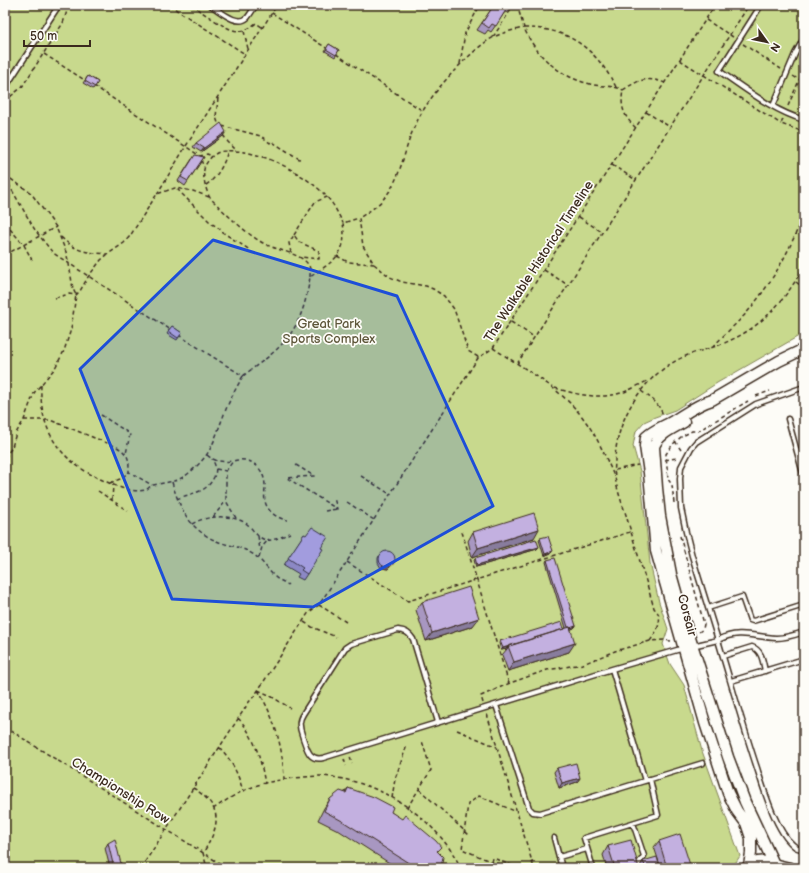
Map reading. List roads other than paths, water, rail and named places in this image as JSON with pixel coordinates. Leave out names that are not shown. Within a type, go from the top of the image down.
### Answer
[{"type":"street","name":"Corsair","points":[[779,361],[804,343]]},
{"type":"street","name":"Corsair","points":[[777,866],[744,802],[688,647],[656,551],[649,472],[645,446],[646,437],[652,431],[702,403],[712,400],[779,361],[804,349]]},
{"type":"street","name":"Corsair","points":[[688,647],[705,723],[728,793],[746,823],[751,838],[752,853],[747,867]]},
{"type":"street","points":[[747,867],[755,862],[762,861],[777,866],[790,868]]},
{"type":"lane","points":[[5,88],[59,5]]},
{"type":"lane","points":[[210,5],[235,21],[240,22],[247,19],[256,5]]},
{"type":"lane","points":[[761,5],[719,71],[785,114],[804,120]]},
{"type":"lane","points":[[773,106],[787,72],[804,38]]},
{"type":"lane","points":[[804,388],[756,404],[696,442],[691,448],[681,467],[680,479],[683,518],[692,556],[749,742],[773,813],[792,845],[797,848],[804,849]]},
{"type":"lane","points":[[788,419],[804,477]]},
{"type":"lane","points":[[708,608],[742,597],[750,620],[753,621],[804,605]]},
{"type":"lane","points":[[438,722],[413,639],[410,634],[404,630],[398,630],[351,644],[345,648],[300,720],[300,726],[308,753],[312,758],[318,759],[612,669],[718,640],[738,633],[778,638],[793,636],[804,632]]},
{"type":"lane","points":[[723,656],[752,647],[757,649],[759,652],[765,671]]},
{"type":"lane","points":[[731,681],[804,659]]},
{"type":"lane","points":[[593,868],[584,838],[658,815],[612,669]]},
{"type":"lane","points":[[496,705],[530,808],[533,812],[540,813],[703,763]]},
{"type":"lane","points":[[633,823],[644,856],[639,862],[641,868]]},
{"type":"lane","points":[[554,838],[562,868]]},
{"type":"lane","points":[[559,857],[587,849]]},
{"type":"park label","name":"Great Park Sports Complex","points":[[329,330]]}]
